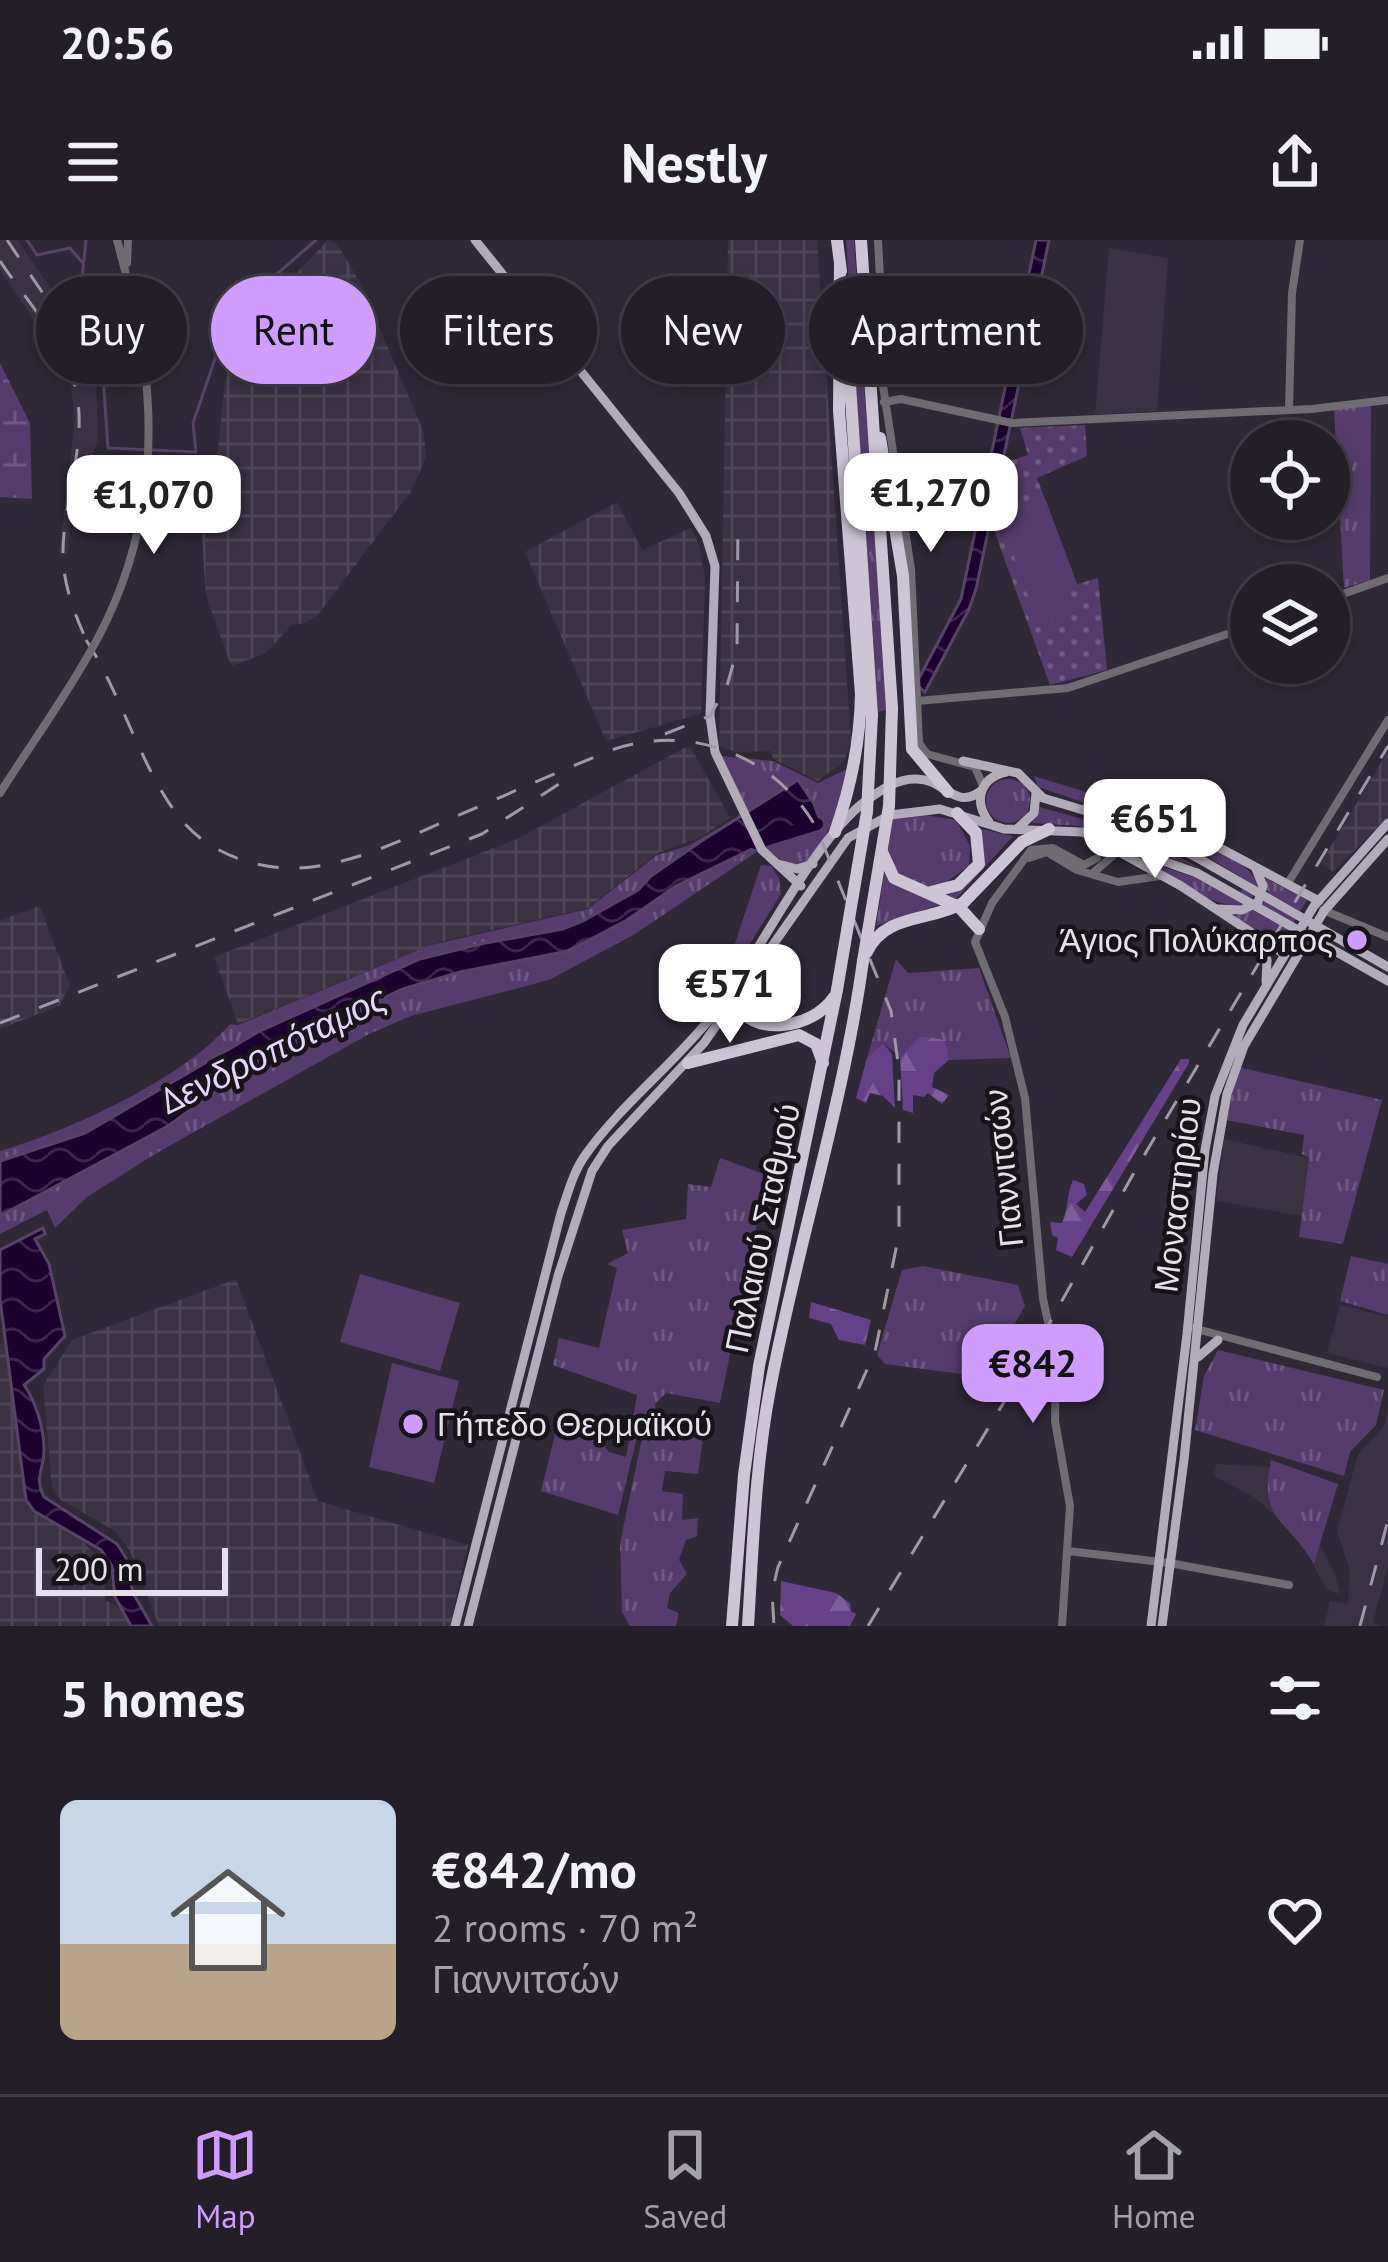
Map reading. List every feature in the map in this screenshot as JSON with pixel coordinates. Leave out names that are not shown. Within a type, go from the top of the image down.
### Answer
[{"type":"highway","points":[[835,832],[854,771],[860,712],[839,411],[837,240]]},
{"type":"highway","points":[[862,240],[867,276]]},
{"type":"highway","points":[[862,240],[870,391],[903,576],[910,742],[916,758],[948,792]]},
{"type":"highway","name":"Παλαιού Σταθμού","points":[[732,1626],[744,1475],[759,1366],[824,1066],[870,780],[872,715],[840,263]]},
{"type":"highway","name":"Παλαιού Σταθμού","points":[[748,1626],[769,1393],[846,1069],[892,774],[892,708],[870,391]]},
{"type":"highway","points":[[919,891],[950,889],[980,864],[976,833],[957,812]]},
{"type":"highway","points":[[1015,848],[1022,826]]},
{"type":"highway","points":[[863,961],[870,944],[885,929],[963,903],[1015,848],[1049,829]]},
{"type":"highway","points":[[882,851],[889,873],[962,909],[979,929]]},
{"type":"highway","points":[[733,1000],[747,1020],[771,1026],[822,1012],[837,990]]},
{"type":"highway","points":[[688,1063],[800,1035],[816,1044],[824,1066]]},
{"type":"main road","points":[[475,240],[679,493],[706,536],[715,571],[712,740],[759,846],[810,893]]},
{"type":"main road","points":[[963,761],[1028,779],[1036,793],[1036,810],[1022,826]]},
{"type":"main road","points":[[455,1626],[571,1182],[588,1151],[717,1009],[835,832],[860,805],[899,782],[927,780],[965,800],[994,775],[1011,772]]},
{"type":"main road","points":[[982,789],[981,811],[992,824]]},
{"type":"main road","points":[[1036,793],[1110,818],[1179,826],[1288,883],[1321,906]]},
{"type":"main road","points":[[468,1626],[582,1194],[608,1146],[688,1063],[844,842],[859,829],[906,811],[957,812],[992,824],[1090,835],[1165,877],[1260,940],[1297,956]]},
{"type":"main road","points":[[1110,818],[1196,857],[1388,968]]},
{"type":"main road","name":"Μοναστηρίου","points":[[1162,1626],[1164,1563],[1227,1094],[1244,1046],[1336,878],[1388,823]]},
{"type":"main road","name":"Μοναστηρίου","points":[[1151,1626],[1194,1368],[1205,1150],[1215,1096],[1235,1040],[1284,954],[1321,906],[1388,839]]},
{"type":"main road","points":[[1121,851],[1197,872],[1388,981]]},
{"type":"main road","points":[[772,862],[797,869],[813,864]]},
{"type":"main road","points":[[772,862],[784,884],[785,906]]},
{"type":"main road","points":[[1211,908],[1238,910],[1258,902],[1262,879],[1251,863]]},
{"type":"main road","points":[[1303,892],[1336,878]]},
{"type":"main road","points":[[1339,891],[1340,913]]},
{"type":"main road","points":[[1260,940],[1267,960],[1265,984]]},
{"type":"main road","points":[[1194,1368],[1201,1352],[1218,1340]]},
{"type":"street","points":[[117,240],[126,276]]},
{"type":"street","points":[[128,240],[128,276]]},
{"type":"street","points":[[878,240],[880,276]]},
{"type":"street","points":[[1289,409],[1292,303],[1300,240]]},
{"type":"street","points":[[0,793],[103,629],[143,519],[151,418],[148,384]]},
{"type":"street","points":[[882,384],[911,569],[921,750],[978,769],[982,789]]},
{"type":"street","points":[[884,402],[901,399],[1007,422],[1388,400]]},
{"type":"street","points":[[1350,592],[1388,578]]},
{"type":"street","points":[[917,700],[1068,688],[1230,633]]},
{"type":"street","points":[[1288,883],[1388,720]]},
{"type":"street","points":[[1090,835],[1097,858],[1091,873]]},
{"type":"street","points":[[979,929],[1028,853],[1041,846],[1053,848],[1082,865],[1097,858]]},
{"type":"street","points":[[1091,873],[1121,851]]},
{"type":"street","points":[[1018,867],[1045,852],[1124,883],[1165,877]]},
{"type":"street","points":[[1321,906],[1357,924]]},
{"type":"street","points":[[1321,906],[1388,937]]},
{"type":"street","name":"Γιαννιτσών","points":[[979,929],[976,952],[1002,1007],[1024,1091],[1042,1299],[1055,1353],[1054,1417],[1070,1506],[1062,1626]]},
{"type":"street","points":[[1193,1332],[1233,1341]]},
{"type":"street","points":[[1193,1332],[1377,1377]]},
{"type":"street","points":[[1067,1551],[1289,1585]]},
{"type":"shaded area","points":[[0,240],[17,240],[43,276],[36,276],[36,323],[0,270]]},
{"type":"shaded area","points":[[328,240],[338,245],[356,276],[294,276]]},
{"type":"shaded area","points":[[728,240],[817,240],[819,276],[809,276],[809,384],[827,384],[851,740],[844,762],[818,781],[773,759],[771,751],[735,752],[719,746],[725,384],[785,384],[785,276],[727,276]]},
{"type":"shaded area","points":[[1109,248],[1168,258],[1157,411],[1095,414]]},
{"type":"shaded area","points":[[376,319],[424,433],[426,458],[410,493],[318,615],[292,625],[266,653],[231,666],[206,596],[202,538],[187,500],[183,472],[215,476],[225,384],[376,384]]},
{"type":"shaded area","points":[[96,384],[98,439],[70,527],[68,555],[59,554],[75,419],[71,386]]},
{"type":"shaded area","points":[[617,502],[642,550],[691,528],[699,545],[705,578],[701,714],[606,741],[525,552]]},
{"type":"shaded area","points":[[691,748],[730,818],[701,837],[658,853],[588,908],[436,943],[238,1024],[214,957],[517,839]]},
{"type":"shaded area","points":[[1388,751],[1388,817],[1333,872],[1321,863]]},
{"type":"shaded area","points":[[40,906],[70,986],[59,1006],[0,1029],[0,920]]},
{"type":"shaded area","points":[[1224,1139],[1309,1158],[1302,1216],[1216,1201]]},
{"type":"shaded area","points":[[236,1279],[318,1501],[468,1545],[450,1626],[159,1626],[130,1551],[115,1531],[61,1500],[52,1488],[43,1386],[72,1340]]},
{"type":"shaded area","points":[[1340,1305],[1388,1317],[1388,1368],[1327,1353]]},
{"type":"shaded area","points":[[7,1342],[24,1493],[30,1508],[76,1534],[106,1567],[105,1600],[136,1618],[140,1626],[0,1626],[0,1344]]},
{"type":"shaded area","points":[[1388,1409],[1388,1566],[1373,1623],[1382,1626],[1324,1626],[1330,1601],[1348,1604],[1350,1571],[1337,1531],[1358,1454],[1384,1426]]},
{"type":"shaded area","points":[[1216,1464],[1291,1468],[1265,1487],[1317,1539],[1340,1594],[1326,1589],[1304,1547],[1280,1519],[1252,1496],[1214,1476]]},
{"type":"green space","points":[[846,240],[854,240],[857,276],[848,276]]},
{"type":"green space","points":[[0,363],[30,423],[32,499],[0,497]]},
{"type":"green space","points":[[856,384],[864,384],[887,710],[878,712]]},
{"type":"green space","points":[[1371,406],[1370,580],[1350,586],[1350,564],[1343,564],[1341,540],[1350,540],[1350,420],[1335,420],[1334,410]]},
{"type":"green space","points":[[1085,425],[1087,456],[1037,478],[1077,584],[1098,578],[1107,670],[1050,685],[994,530],[1007,462],[1028,455],[1020,428]]},
{"type":"green space","points":[[1046,501],[1077,584],[1061,590],[1072,621],[1057,626],[1046,595],[1055,626],[1041,631],[1000,518]]},
{"type":"green space","points":[[722,756],[773,761],[818,783],[845,770],[848,773],[826,834],[803,865],[786,864],[764,847],[635,934],[549,980],[411,1016],[369,1034],[155,1154],[87,1197],[55,1228],[47,1210],[0,1234],[0,1151],[123,1101],[184,1064],[230,1024],[238,1025],[431,945],[588,909],[657,855],[688,846],[748,811]]},
{"type":"green space","points":[[1034,776],[1156,816],[1103,809],[1038,787]]},
{"type":"green space","points":[[1008,779],[1024,785],[1030,801],[1024,817],[1008,823],[992,817],[986,801],[992,785]]},
{"type":"green space","points":[[1039,807],[1134,833],[1200,868],[1080,826],[1032,823]]},
{"type":"green space","points":[[919,814],[956,820],[970,846],[969,866],[938,888],[972,877],[976,828],[1013,836],[956,899],[876,926],[893,818]]},
{"type":"green space","points":[[1145,825],[1192,838],[1241,864],[1258,886],[1250,900],[1223,904],[1143,860],[1196,878],[1236,900],[1247,881]]},
{"type":"green space","points":[[761,865],[771,866],[781,894],[718,995]]},
{"type":"green space","points":[[1265,878],[1307,900],[1279,948],[1234,916],[1261,906],[1268,894]]},
{"type":"green space","points":[[896,959],[908,973],[979,968],[1011,1058],[949,1060],[944,1040],[922,1036],[900,1057],[883,1043],[867,1058]]},
{"type":"green space","points":[[921,1036],[945,1040],[949,1060],[934,1073],[932,1087],[949,1095],[942,1104],[928,1093],[913,1095],[913,1113],[903,1110],[900,1057]]},
{"type":"green space","points":[[883,1043],[892,1054],[895,1108],[883,1096],[870,1093],[866,1103],[856,1098],[867,1058]]},
{"type":"green space","points":[[1181,1059],[1189,1063],[1072,1257],[1056,1250],[1058,1238],[1052,1235],[1050,1222],[1062,1223],[1073,1180],[1084,1184],[1087,1195],[1076,1204],[1085,1212]]},
{"type":"green space","points":[[1238,1067],[1382,1100],[1343,1244],[1299,1237],[1309,1158],[1302,1154],[1304,1135],[1226,1120]]},
{"type":"green space","points":[[720,1158],[767,1175],[720,1403],[666,1393],[655,1404],[657,1424],[638,1433],[618,1515],[541,1491],[559,1418],[572,1432],[595,1434],[609,1452],[626,1457],[637,1395],[553,1365],[559,1338],[599,1348],[617,1268],[607,1264],[628,1253],[622,1230],[686,1219],[688,1184],[711,1187]]},
{"type":"green space","points":[[1351,1256],[1388,1264],[1388,1315],[1340,1301]]},
{"type":"green space","points":[[923,1266],[1018,1285],[1025,1306],[984,1377],[885,1364],[877,1355],[902,1270]]},
{"type":"green space","points":[[360,1274],[460,1303],[440,1371],[340,1342]]},
{"type":"green space","points":[[811,1302],[871,1320],[865,1345],[839,1340],[831,1324],[809,1318]]},
{"type":"green space","points":[[1218,1350],[1384,1390],[1376,1425],[1350,1452],[1344,1476],[1195,1430],[1204,1376]]},
{"type":"green space","name":"Γήπεδο Θερμαϊκού","points":[[392,1363],[459,1381],[434,1483],[369,1467]]},
{"type":"green space","points":[[657,1432],[703,1438],[698,1474],[665,1471],[662,1491],[683,1494],[682,1520],[698,1518],[697,1536],[686,1540],[679,1560],[687,1574],[670,1593],[667,1608],[679,1613],[676,1626],[630,1626],[622,1612],[620,1543],[642,1438]]},
{"type":"green space","points":[[1271,1460],[1338,1484],[1314,1564],[1272,1507],[1268,1495]]},
{"type":"green space","points":[[781,1581],[836,1593],[856,1614],[850,1626],[793,1626],[780,1615]]},
{"type":"water","points":[[1036,240],[1049,240],[1041,276],[1028,276]]},
{"type":"water","points":[[1006,384],[1019,384],[976,589],[925,692],[916,684],[961,599]]},
{"type":"water","points":[[798,780],[821,823],[781,835],[676,886],[627,920],[568,951],[460,972],[403,989],[314,1030],[256,1062],[168,1126],[0,1216],[0,1161],[85,1133],[258,1032],[420,959],[583,921],[638,890],[700,842]]},
{"type":"water","points":[[43,1228],[45,1234],[35,1239],[49,1264],[65,1336],[44,1359],[44,1369],[24,1385],[43,1433],[41,1490],[44,1497],[117,1544],[126,1558],[133,1593],[152,1626],[131,1626],[115,1597],[112,1566],[101,1550],[34,1511],[26,1500],[0,1299],[0,1250]]},
{"type":"waterway","points":[[27,240],[37,255],[70,248],[82,262]]},
{"type":"waterway","points":[[86,240],[81,288],[103,376],[108,448],[196,452],[193,423],[230,315],[316,240]]},
{"type":"waterway","name":"Δενδροπόταμος","points":[[755,843],[817,824]]},
{"type":"railway","points":[[7,240],[36,283]]},
{"type":"railway","points":[[0,261],[54,339],[76,390],[79,431],[63,557],[69,595],[93,655]]},
{"type":"railway","points":[[665,734],[710,716],[727,686],[737,650],[738,519]]},
{"type":"railway","points":[[86,640],[171,807],[206,842],[257,864],[306,868],[351,859],[609,751],[669,740],[698,743],[753,763],[777,780],[816,827],[891,1011],[899,1070],[899,1234],[875,1352],[778,1567],[772,1592],[774,1626]]},
{"type":"railway","points":[[868,1626],[1388,746]]},
{"type":"railway","points":[[0,1023],[482,834],[559,784]]},
{"type":"railway","points":[[1360,1626],[1388,1520]]},
{"type":"place","name":"Άγιος Πολύκαρπος","points":[[1357,940]]},
{"type":"place","name":"Γήπεδο Θερμαϊκού","points":[[413,1424]]}]
